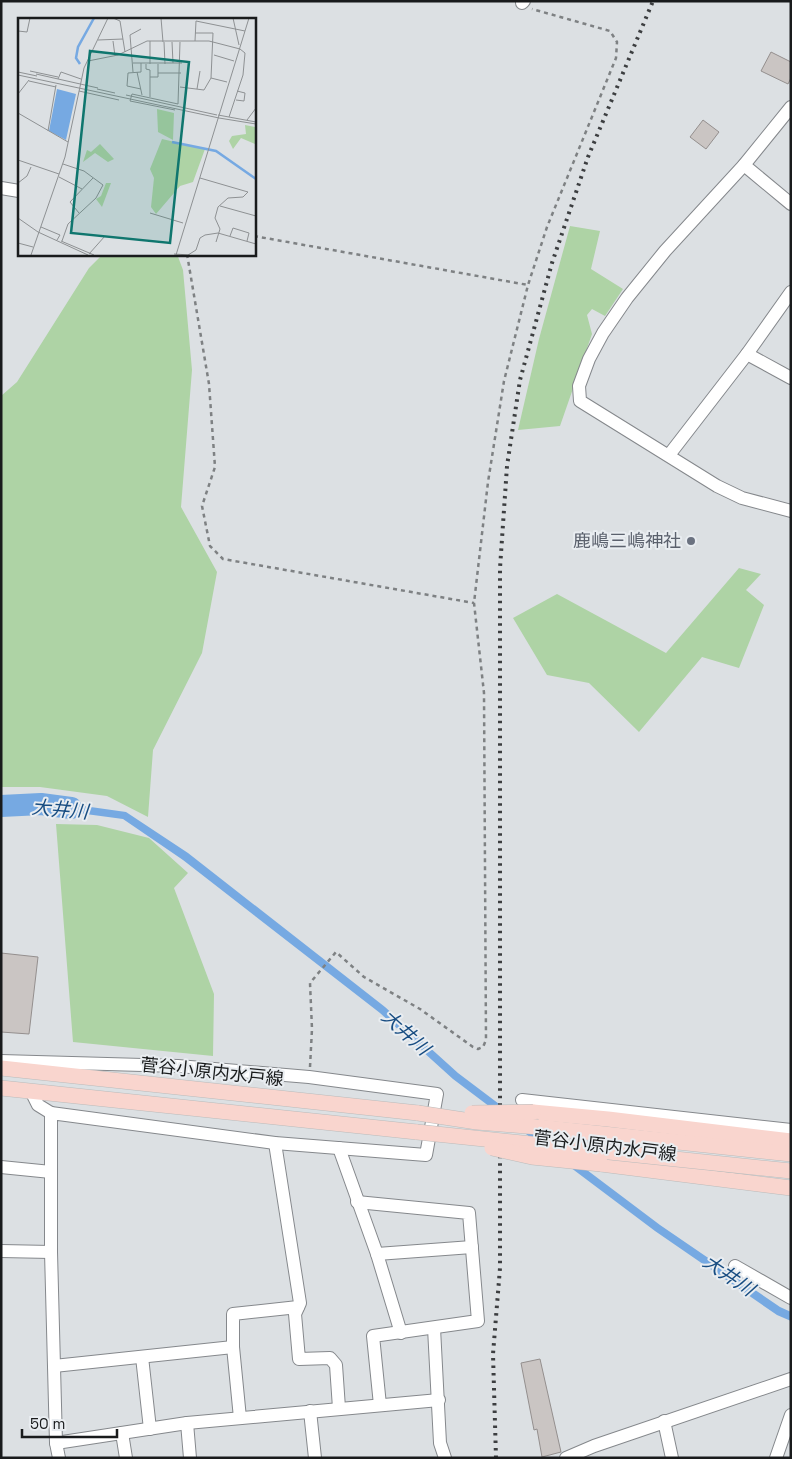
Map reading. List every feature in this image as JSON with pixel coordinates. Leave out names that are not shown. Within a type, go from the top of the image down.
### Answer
[{"type":"main road","name":"菅谷小原内水戸線","points":[[1,1068],[477,1122],[791,1154]]},
{"type":"main road","name":"菅谷小原内水戸線","points":[[1,1088],[791,1171]]},
{"type":"main road","name":"菅谷小原内水戸線","points":[[418,1114],[533,1112],[608,1118],[791,1141]]},
{"type":"main road","name":"菅谷小原内水戸線","points":[[417,1132],[532,1157],[791,1188]]},
{"type":"street","points":[[791,107],[744,165],[665,251],[627,298],[603,333],[589,359],[579,386],[580,401],[717,486],[742,498],[791,511]]},
{"type":"street","points":[[744,165],[791,204]]},
{"type":"street","points":[[1,188],[18,191]]},
{"type":"street","points":[[669,455],[747,354],[791,292]]},
{"type":"street","points":[[747,354],[791,378]]},
{"type":"street","points":[[1,1061],[178,1066],[309,1077],[437,1094],[426,1155],[275,1143],[51,1113],[38,1105],[31,1091]]},
{"type":"street","points":[[522,1100],[791,1130]]},
{"type":"street","points":[[51,1113],[51,1252],[56,1442],[59,1458]]},
{"type":"street","points":[[275,1143],[300,1303],[295,1314],[299,1359],[330,1358],[336,1365],[339,1408]]},
{"type":"street","points":[[339,1148],[377,1254],[401,1333]]},
{"type":"street","points":[[1,1167],[51,1172]]},
{"type":"street","points":[[357,1202],[469,1213],[478,1321],[373,1336],[380,1405]]},
{"type":"street","points":[[377,1254],[472,1247]]},
{"type":"street","points":[[1,1251],[51,1252]]},
{"type":"street","points":[[735,1266],[791,1298]]},
{"type":"street","points":[[240,1418],[233,1347],[233,1314],[298,1307]]},
{"type":"street","points":[[434,1328],[440,1443],[445,1458]]},
{"type":"street","points":[[54,1366],[233,1347]]},
{"type":"street","points":[[142,1357],[150,1429]]},
{"type":"street","points":[[566,1458],[595,1452],[664,1421],[791,1379]]},
{"type":"street","points":[[56,1442],[187,1423],[439,1400]]},
{"type":"street","points":[[310,1411],[315,1458]]},
{"type":"street","points":[[776,1458],[791,1415]]},
{"type":"street","points":[[664,1421],[672,1458]]},
{"type":"street","points":[[187,1423],[190,1458]]},
{"type":"street","points":[[122,1433],[126,1458]]},
{"type":"path","points":[[309,1077],[312,1029],[310,983],[336,952],[364,977],[420,1009],[473,1047],[478,1049],[483,1047],[486,1040],[484,693],[474,603],[488,482],[504,381],[528,285],[547,227],[616,58],[617,42],[610,30],[527,8],[523,2]]},
{"type":"path","points":[[255,236],[528,285]]},
{"type":"path","points":[[187,255],[209,384],[215,468],[202,506],[210,546],[223,559],[474,603]]},
{"type":"green space","points":[[570,226],[600,231],[591,269],[623,289],[605,316],[592,309],[587,315],[592,334],[560,426],[518,430],[539,339]]},
{"type":"green space","points":[[102,255],[177,255],[183,270],[192,370],[181,507],[217,572],[202,653],[153,750],[148,817],[107,796],[40,787],[1,787],[1,396],[17,382],[89,268]]},
{"type":"green space","points":[[739,568],[761,574],[746,590],[764,605],[739,668],[702,657],[639,732],[589,683],[547,675],[513,618],[557,594],[666,653]]},
{"type":"green space","points":[[56,824],[97,825],[149,838],[188,873],[174,888],[214,994],[213,1056],[73,1042]]},
{"type":"water","points":[[41,800],[126,812],[188,853],[385,1007],[458,1073],[660,1225],[780,1307],[791,1312],[791,1321],[777,1315],[655,1231],[453,1079],[380,1013],[183,860],[123,819],[41,808]]},
{"type":"building","points":[[771,52],[791,62],[791,78],[788,84],[761,71]]},
{"type":"building","points":[[703,120],[719,132],[706,149],[690,137]]},
{"type":"building","points":[[1,953],[38,957],[29,1034],[1,1032]]},
{"type":"building","points":[[540,1359],[561,1452],[542,1457],[537,1429],[534,1430],[521,1363]]},
{"type":"waterway","name":"大井川","points":[[1,806],[41,804],[71,808]]},
{"type":"railway","points":[[496,1458],[493,1354],[500,1268],[500,568],[507,466],[520,380],[552,263],[588,157],[653,1]]},
{"type":"place","name":"鹿嶋三嶋神社","points":[[691,541]]}]
